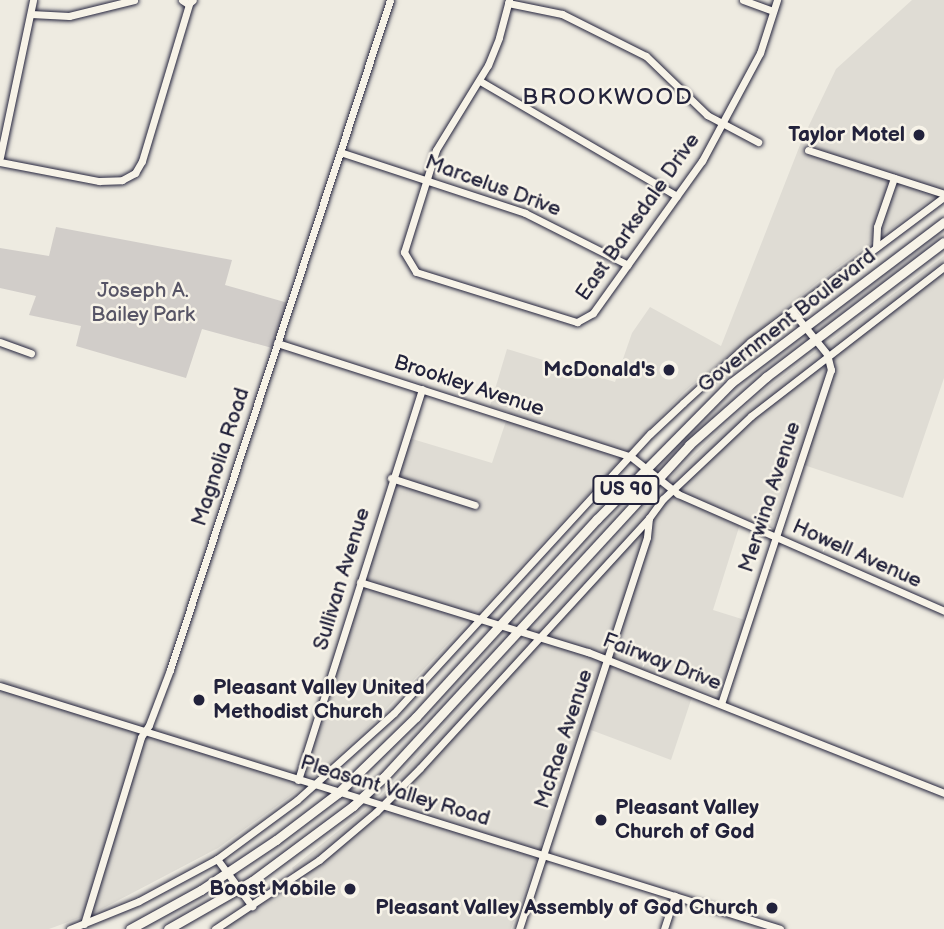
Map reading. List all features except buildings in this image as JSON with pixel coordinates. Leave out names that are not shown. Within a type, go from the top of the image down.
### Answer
[{"type":"main road","name":"Government Boulevard","points":[[130,929],[228,872],[338,793],[416,717],[646,469],[731,383],[944,222]]},
{"type":"main road","name":"Government Boulevard","points":[[168,929],[239,888],[309,841],[359,799],[393,768],[658,478],[739,400],[944,242]]},
{"type":"street","points":[[0,157],[33,0]]},
{"type":"street","points":[[31,14],[69,16],[134,0]]},
{"type":"street","name":"Magnolia Road","points":[[84,924],[390,0]]},
{"type":"street","points":[[743,0],[773,11]]},
{"type":"street","name":"East Barksdale Drive","points":[[425,179],[405,242],[404,252],[414,270],[565,321],[577,322],[593,313],[677,196],[723,123],[760,53],[777,0]]},
{"type":"street","points":[[0,162],[99,181],[122,180],[140,167],[188,1]]},
{"type":"street","points":[[425,179],[436,150],[480,81],[499,38],[508,1],[562,14],[646,56],[665,71],[698,107],[758,142]]},
{"type":"street","points":[[480,81],[677,196]]},
{"type":"street","points":[[808,150],[944,195]]},
{"type":"street","name":"Marcelus Drive","points":[[340,152],[525,213],[628,265]]},
{"type":"street","points":[[876,247],[877,228],[894,178]]},
{"type":"street","name":"Government Boulevard","points":[[70,929],[139,901],[217,859],[314,785],[394,713],[630,456],[703,384],[750,342],[944,195]]},
{"type":"street","points":[[215,929],[319,860],[382,806],[673,490],[751,416],[827,354],[944,267]]},
{"type":"street","points":[[792,311],[827,354]]},
{"type":"street","points":[[0,342],[31,353]]},
{"type":"street","name":"Brookley Avenue","points":[[277,343],[630,456],[646,469]]},
{"type":"street","name":"Merwina Avenue","points":[[721,704],[831,370],[827,354]]},
{"type":"street","name":"Sullivan Avenue","points":[[298,780],[391,478],[422,389]]},
{"type":"street","name":"Howell Avenue","points":[[646,469],[673,490],[944,611]]},
{"type":"street","points":[[391,478],[475,505]]},
{"type":"street","name":"McRae Avenue","points":[[519,929],[647,537],[649,517]]},
{"type":"street","name":"Fairway Drive","points":[[360,582],[608,660],[944,793]]},
{"type":"street","name":"Pleasant Valley Road","points":[[0,686],[780,929]]},
{"type":"street","points":[[217,859],[252,906]]},
{"type":"street","points":[[664,929],[675,896]]},
{"type":"shaded area","points":[[912,0],[944,0],[944,190],[819,281],[686,390],[374,722],[299,790],[218,848],[98,911],[49,929],[0,929],[0,678],[304,774],[409,438],[492,463],[509,412],[490,406],[507,349],[615,382],[632,333],[650,307],[721,346],[802,140],[836,69]]},
{"type":"shaded area","points":[[944,256],[944,378],[903,498],[795,462],[769,537],[740,524],[713,610],[745,620],[719,696],[695,688],[671,760],[583,727],[511,929],[217,929],[297,878],[292,868],[378,799],[671,477],[754,398]]},
{"type":"green space","name":"Joseph A. Bailey Park","points":[[56,227],[232,260],[225,285],[288,303],[272,348],[202,329],[186,378],[76,346],[81,326],[29,315],[36,296],[0,288],[0,248],[49,256]]},
{"type":"place","name":"Taylor Motel","points":[[919,135]]},
{"type":"place","name":"McDonald's","points":[[669,370]]},
{"type":"place","name":"Pleasant Valley United Methodist Church","points":[[199,700]]},
{"type":"place","name":"Pleasant Valley Church of God","points":[[601,820]]},
{"type":"place","name":"Boost Mobile","points":[[350,889]]},
{"type":"place","name":"Pleasant Valley Assembly of God Church","points":[[772,908]]},
{"type":"district","name":"BROOKWOOD","points":[[608,97]]}]
